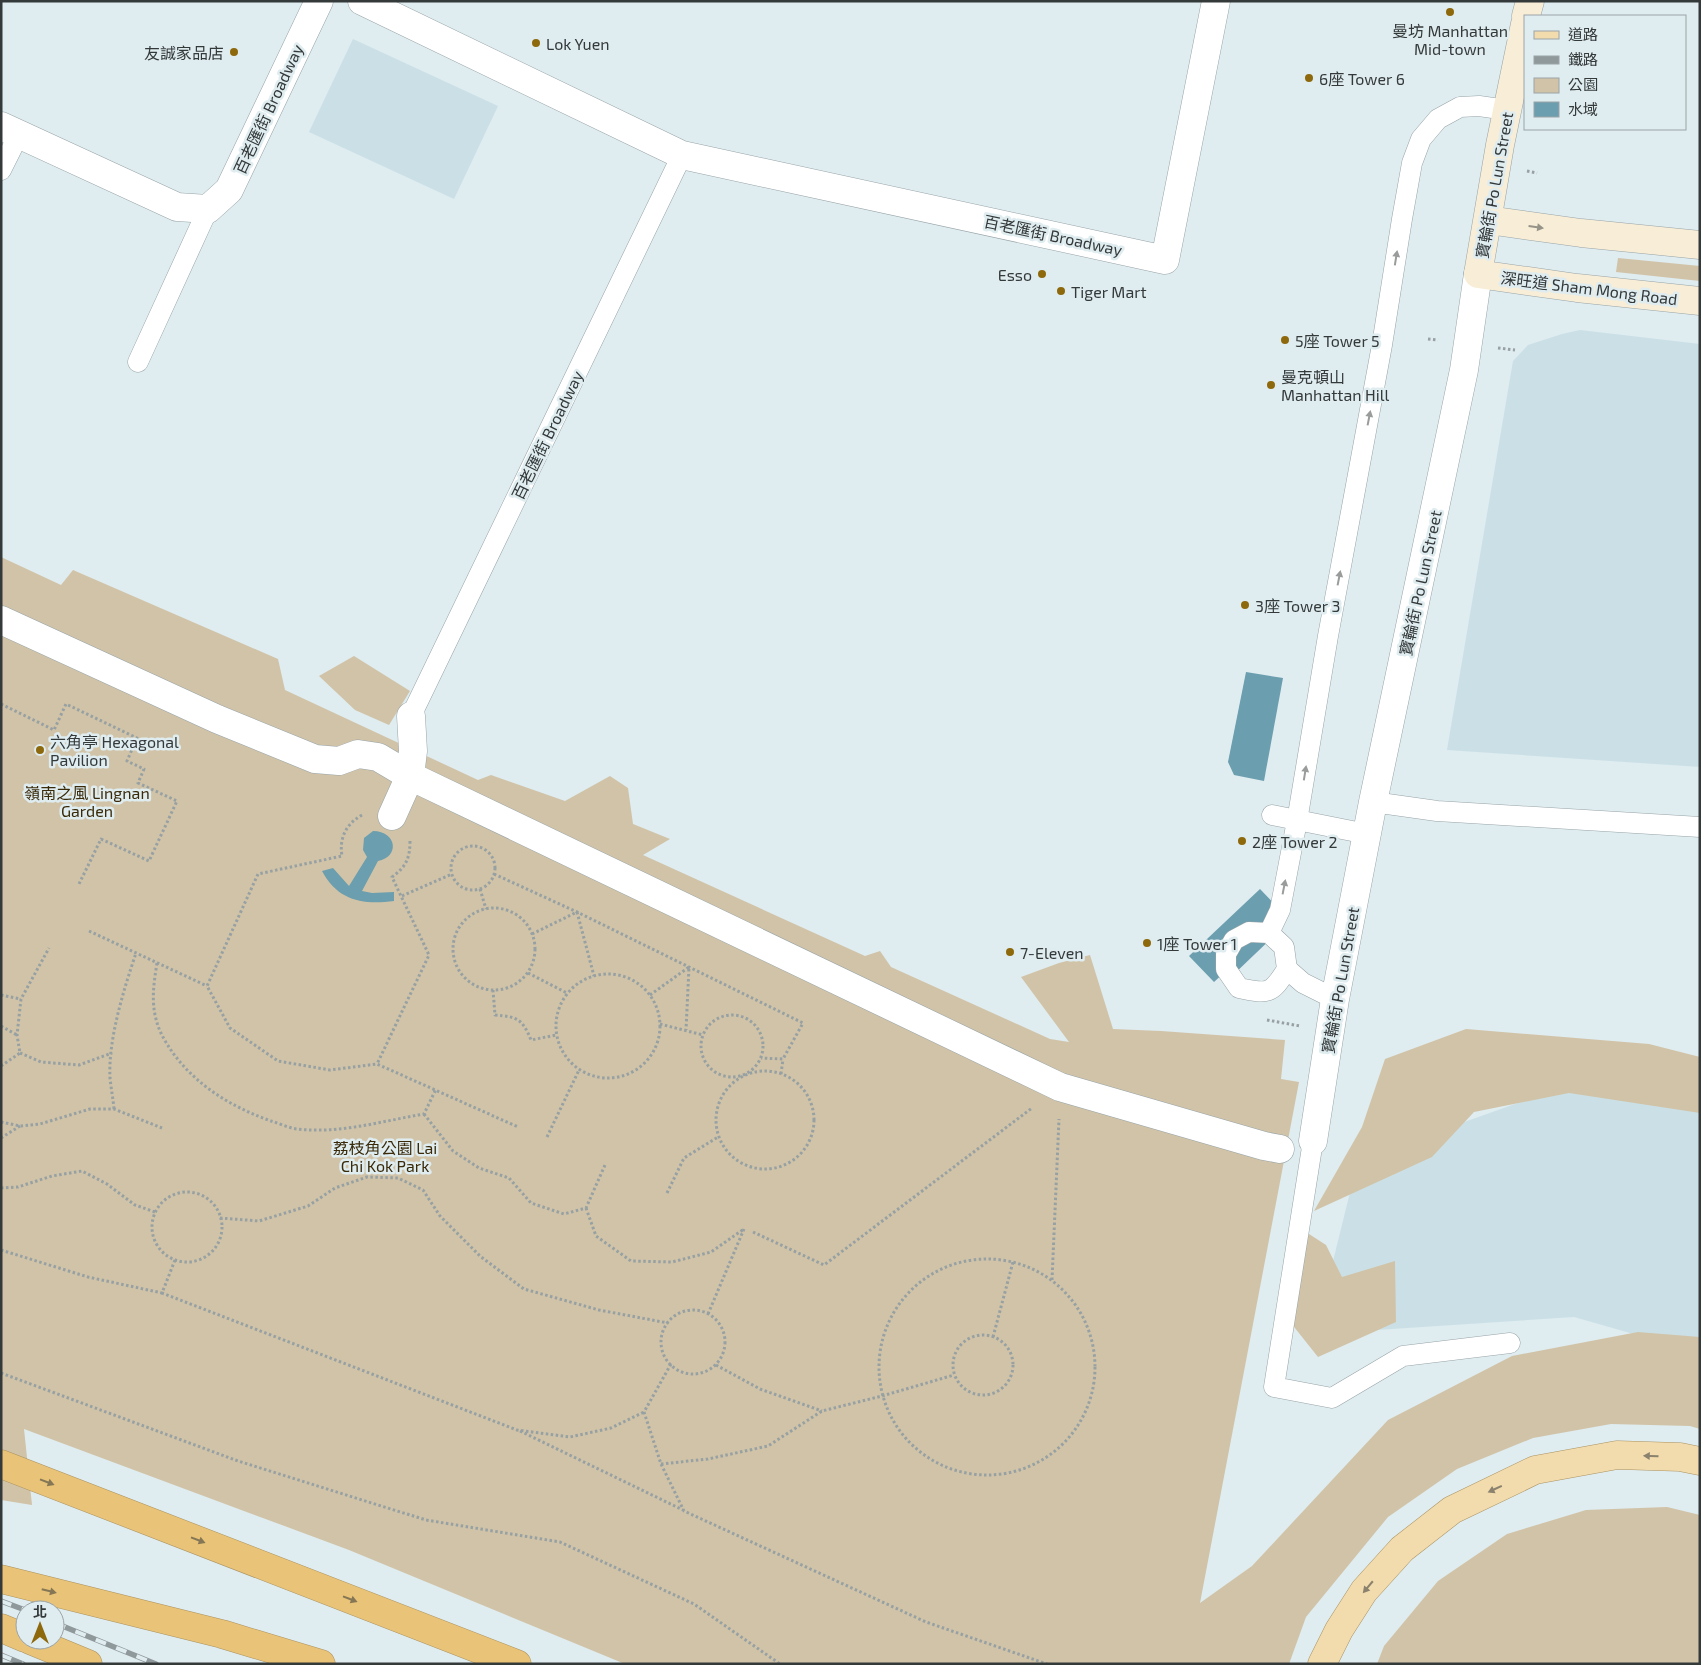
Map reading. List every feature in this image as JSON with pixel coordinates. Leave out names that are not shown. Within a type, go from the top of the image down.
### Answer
[{"type":"highway","points":[[1,1464],[517,1664]]},
{"type":"highway","points":[[1,1579],[222,1634],[322,1664]]},
{"type":"highway","points":[[1,1628],[15,1634]]},
{"type":"highway","points":[[54,1650],[88,1664]]},
{"type":"main road","points":[[1322,1664],[1338,1630],[1364,1591],[1402,1549],[1452,1510],[1535,1470],[1617,1455],[1680,1457],[1700,1461]]},
{"type":"street","name":"百老匯街 Broadway","points":[[208,209],[229,190],[319,1]]},
{"type":"street","name":"百老匯街 Broadway","points":[[362,1],[682,155],[1165,260],[1216,1]]},
{"type":"street","points":[[1526,15],[1530,1]]},
{"type":"street","name":"寶輪街 Po Lun Street","points":[[1313,1141],[1335,1000],[1373,802],[1464,370],[1478,274],[1507,110],[1524,29]]},
{"type":"street","points":[[10,130],[177,207],[208,209]]},
{"type":"street","points":[[1488,220],[1581,233],[1700,244]]},
{"type":"street","name":"深旺道 Sham Mong Road","points":[[1478,274],[1577,288],[1700,301]]},
{"type":"street","points":[[1,620],[217,719],[315,759],[339,761],[358,754],[378,757],[410,776],[1060,1087],[1280,1149]]},
{"type":"street","points":[[392,816],[410,776],[413,750],[412,716]]},
{"type":"lane","points":[[1269,933],[1280,910],[1297,821],[1328,636],[1382,345],[1412,163],[1421,139],[1438,119],[1452,111],[1460,107],[1479,106],[1507,110]]},
{"type":"lane","points":[[1,170],[10,130]]},
{"type":"lane","name":"百老匯街 Broadway","points":[[412,716],[682,155]]},
{"type":"lane","name":"百老匯街 Broadway","points":[[138,362],[208,209]]},
{"type":"lane","points":[[1373,802],[1437,811],[1700,827]]},
{"type":"lane","points":[[1272,815],[1367,834]]},
{"type":"lane","points":[[1287,969],[1276,986],[1262,993],[1239,988],[1226,969],[1226,954],[1234,940],[1249,932],[1269,933],[1284,947],[1287,969],[1303,984],[1335,1000]]},
{"type":"lane","points":[[1313,1141],[1274,1387],[1332,1398],[1403,1356],[1510,1343]]},
{"type":"path","points":[[1,704],[54,730],[66,704],[137,738],[128,761],[144,769],[138,782],[177,801],[149,862],[101,839],[79,884]]},
{"type":"path","points":[[207,986],[258,874],[342,856],[341,849],[344,831],[351,821],[371,812],[382,812],[392,816],[401,822],[407,830],[410,840],[408,861],[402,870],[392,877],[429,955],[377,1064]]},
{"type":"path","points":[[470,847],[484,849],[490,853],[495,867],[494,874],[486,885],[473,890],[460,885],[452,874],[451,867],[457,854],[462,849],[470,847]]},
{"type":"path","points":[[402,896],[452,874]]},
{"type":"path","points":[[494,874],[577,912],[803,1023],[783,1058],[781,1074]]},
{"type":"path","points":[[480,888],[486,909]]},
{"type":"path","points":[[486,909],[500,909],[514,913],[524,922],[532,934],[535,947],[533,960],[528,972],[518,982],[506,988],[493,990],[479,988],[468,981],[459,971],[454,959],[453,945],[456,933],[463,922],[474,913],[486,909]]},
{"type":"path","points":[[532,934],[577,912]]},
{"type":"path","points":[[577,912],[594,976]]},
{"type":"path","points":[[89,931],[207,986],[230,1028],[278,1061],[330,1070],[377,1064],[518,1127]]},
{"type":"path","points":[[20,1053],[16,1035],[21,1000],[49,948]]},
{"type":"path","points":[[114,1109],[110,1076],[112,1053],[120,1003],[136,953]]},
{"type":"path","points":[[157,963],[153,994],[156,1020],[166,1042],[184,1068],[208,1090],[232,1104],[258,1116],[295,1129],[354,1128],[424,1114]]},
{"type":"path","points":[[650,995],[689,968]]},
{"type":"path","points":[[686,1030],[689,968]]},
{"type":"path","points":[[528,972],[567,993]]},
{"type":"path","points":[[609,974],[625,977],[639,984],[650,995],[658,1009],[660,1024],[658,1040],[651,1055],[640,1067],[626,1075],[610,1078],[594,1077],[579,1070],[560,1049],[556,1035],[556,1020],[559,1006],[567,993],[579,982],[594,976],[609,974]]},
{"type":"path","points":[[493,990],[495,1016],[510,1017],[521,1021],[531,1040],[556,1035]]},
{"type":"path","points":[[1,995],[21,1000]]},
{"type":"path","points":[[761,1058],[751,1071],[744,1075],[732,1083],[722,1094],[716,1108],[715,1123],[718,1137],[726,1151],[739,1162],[754,1168],[770,1169],[786,1164],[800,1155],[809,1142],[814,1126],[813,1109],[807,1094],[796,1082],[781,1074],[769,1071],[756,1072],[744,1075],[734,1077],[723,1076],[710,1068],[702,1056],[701,1045],[707,1026],[724,1016],[734,1015],[752,1022],[761,1034],[763,1048],[761,1058]]},
{"type":"path","points":[[660,1024],[703,1035]]},
{"type":"path","points":[[1,1026],[16,1035]]},
{"type":"path","points":[[20,1053],[41,1062],[79,1065],[112,1053]]},
{"type":"path","points":[[1,1066],[20,1053]]},
{"type":"path","points":[[761,1058],[783,1058]]},
{"type":"path","points":[[546,1138],[579,1070]]},
{"type":"path","points":[[752,1232],[824,1265],[1060,1087]]},
{"type":"path","points":[[1052,1280],[1060,1087]]},
{"type":"path","points":[[424,1114],[436,1090]]},
{"type":"path","points":[[1,1122],[20,1126],[40,1124],[90,1109],[114,1109],[162,1128]]},
{"type":"path","points":[[424,1114],[453,1151],[479,1168],[508,1178],[531,1203],[564,1214],[586,1208]]},
{"type":"path","points":[[1,1138],[20,1126]]},
{"type":"path","points":[[667,1193],[684,1158],[718,1137]]},
{"type":"path","points":[[605,1164],[586,1208],[596,1236],[631,1261],[672,1262],[711,1252],[744,1229],[708,1314]]},
{"type":"path","points":[[1,1188],[18,1187],[52,1176],[82,1171],[107,1184],[135,1205],[155,1212]]},
{"type":"path","points":[[220,1218],[260,1221],[308,1206],[336,1188],[367,1177],[398,1178],[423,1190],[440,1216],[480,1256],[524,1289],[599,1310],[668,1323]]},
{"type":"path","points":[[184,1193],[196,1194],[207,1199],[215,1207],[222,1229],[220,1239],[207,1256],[196,1261],[175,1260],[164,1254],[157,1246],[152,1224],[155,1212],[162,1203],[172,1196],[184,1193]]},
{"type":"path","points":[[1,1250],[88,1277],[162,1293],[517,1430],[684,1511],[926,1622],[1047,1664]]},
{"type":"path","points":[[162,1293],[175,1260]]},
{"type":"path","points":[[976,1260],[1013,1262],[1052,1280],[1078,1308],[1087,1324],[1093,1342],[1096,1379],[1085,1415],[1063,1445],[1032,1466],[996,1475],[959,1472],[925,1456],[905,1437],[899,1430],[882,1396],[879,1359],[888,1323],[909,1292],[940,1270],[976,1260]]},
{"type":"path","points":[[993,1337],[1013,1262]]},
{"type":"path","points":[[700,1311],[708,1314],[722,1328],[725,1337],[722,1357],[716,1365],[698,1374],[688,1374],[678,1370],[665,1357],[662,1349],[662,1340],[668,1323],[682,1312],[700,1311]]},
{"type":"path","points":[[974,1336],[993,1337],[1002,1341],[1008,1349],[1012,1358],[1013,1368],[1010,1378],[996,1392],[986,1395],[976,1394],[959,1384],[952,1366],[954,1356],[958,1347],[974,1336]]},
{"type":"path","points":[[517,1430],[570,1437],[611,1428],[644,1412],[671,1364]]},
{"type":"path","points":[[716,1365],[760,1389],[822,1411]]},
{"type":"path","points":[[1,1373],[238,1461],[426,1520],[560,1542],[694,1604],[780,1664]]},
{"type":"path","points":[[661,1464],[708,1459],[768,1446],[822,1411],[954,1375]]},
{"type":"path","points":[[644,1412],[661,1464],[684,1511]]},
{"type":"shaded area","points":[[353,39],[498,106],[454,199],[309,132]]},
{"type":"shaded area","points":[[1580,330],[1700,344],[1700,767],[1447,750],[1513,361],[1528,345]]},
{"type":"shaded area","points":[[1565,1086],[1700,1099],[1700,1353],[1574,1317],[1315,1334],[1358,1160]]},
{"type":"green space","points":[[1618,258],[1700,266],[1700,281],[1616,272]]},
{"type":"green space","name":"荔枝角公園 Lai Chi Kok Park","points":[[1,557],[61,585],[73,570],[278,659],[285,690],[478,780],[491,775],[565,801],[610,776],[628,788],[633,824],[670,839],[643,855],[865,956],[880,951],[891,967],[1050,1039],[1069,1042],[1021,977],[1059,963],[1090,955],[1113,1029],[1285,1040],[1281,1079],[1299,1082],[1200,1603],[1252,1566],[1388,1420],[1512,1356],[1638,1332],[1700,1337],[1700,1429],[1690,1426],[1611,1424],[1533,1438],[1457,1469],[1388,1517],[1306,1617],[1289,1664],[625,1664],[349,1550],[24,1429],[32,1505],[1,1500]]},
{"type":"green space","points":[[354,656],[410,691],[389,725],[355,710],[319,676]]},
{"type":"green space","points":[[1466,1029],[1649,1044],[1700,1057],[1700,1113],[1569,1093],[1474,1112],[1432,1157],[1314,1211],[1362,1127],[1385,1059]]},
{"type":"green space","points":[[1309,1234],[1326,1245],[1342,1277],[1395,1261],[1396,1322],[1318,1357],[1279,1308]]},
{"type":"green space","points":[[1667,1507],[1700,1515],[1700,1664],[1377,1664],[1384,1646],[1438,1581],[1507,1534],[1586,1510]]},
{"type":"water","points":[[1246,672],[1283,678],[1264,781],[1234,775],[1228,762]]},
{"type":"water","points":[[373,831],[381,832],[391,839],[393,844],[392,850],[385,859],[378,861],[362,891],[372,893],[394,892],[394,901],[372,902],[352,899],[336,889],[322,871],[333,868],[349,886],[367,857],[363,850],[364,838]]},
{"type":"water","points":[[1260,889],[1284,914],[1278,932],[1232,976],[1226,971],[1214,982],[1189,956]]},
{"type":"railway","points":[[1,1601],[15,1606]]},
{"type":"railway","points":[[65,1627],[156,1664]]},
{"type":"railway","points":[[1,1655],[23,1664]]},
{"type":"place","name":"曼坊 Manhattan Mid-town","points":[[1450,12]]},
{"type":"place","name":"Lok Yuen","points":[[536,43]]},
{"type":"place","name":"友誠家品店","points":[[234,52]]},
{"type":"place","name":"6座 Tower 6","points":[[1309,78]]},
{"type":"place","name":"Esso","points":[[1042,274]]},
{"type":"place","name":"Tiger Mart","points":[[1061,291]]},
{"type":"place","name":"5座 Tower 5","points":[[1285,340]]},
{"type":"place","name":"曼克頓山 Manhattan Hill","points":[[1271,385]]},
{"type":"place","name":"3座 Tower 3","points":[[1245,605]]},
{"type":"place","name":"六角亭 Hexagonal Pavilion","points":[[40,750]]},
{"type":"place","name":"2座 Tower 2","points":[[1242,841]]},
{"type":"place","name":"1座 Tower 1","points":[[1147,943]]},
{"type":"place","name":"7-Eleven","points":[[1010,952]]},
{"type":"park label","name":"嶺南之風 Lingnan Garden","points":[[87,801]]}]
